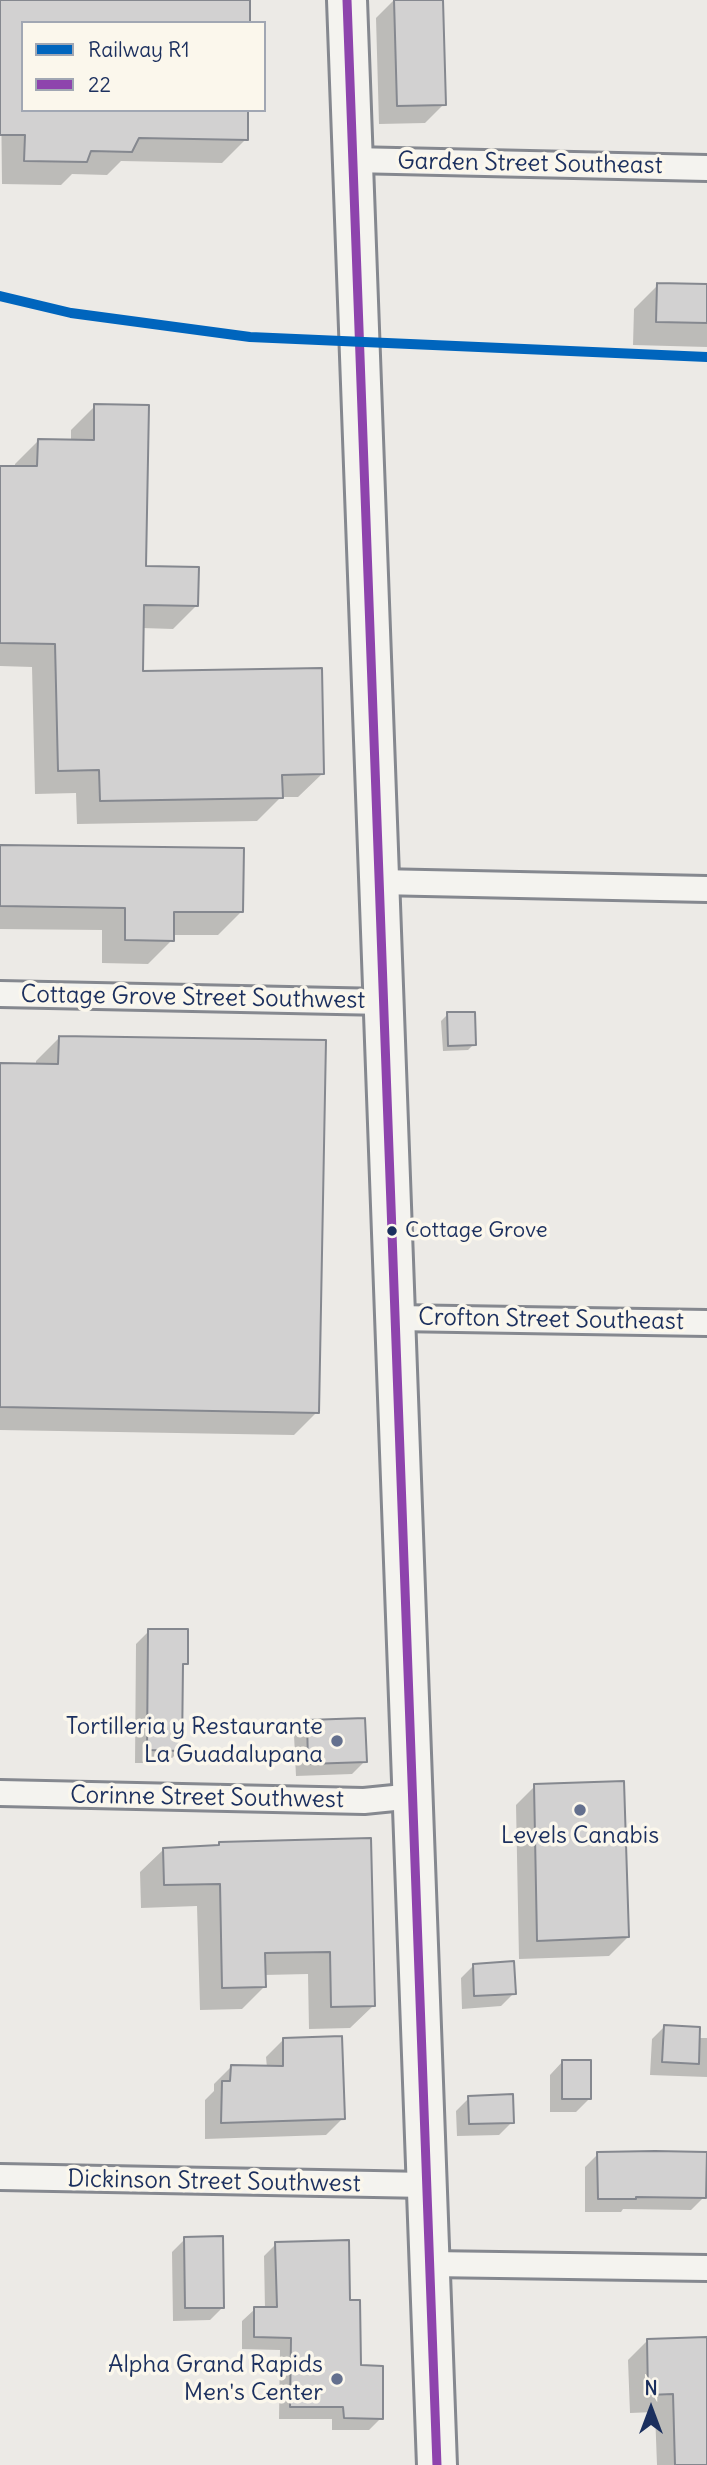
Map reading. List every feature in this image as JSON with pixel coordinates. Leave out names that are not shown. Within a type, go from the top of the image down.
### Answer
[{"type":"main road","points":[[347,0],[437,2465]]},
{"type":"street","name":"Garden Street Southeast","points":[[352,160],[707,168]]},
{"type":"street","points":[[378,882],[707,889]]},
{"type":"street","name":"Cottage Grove Street Southwest","points":[[0,994],[385,1002]]},
{"type":"street","name":"Crofton Street Southeast","points":[[396,1318],[707,1323]]},
{"type":"street","name":"Corinne Street Southwest","points":[[0,1793],[364,1801],[414,1796]]},
{"type":"street","name":"Dickinson Street Southwest","points":[[0,2178],[428,2185]]},
{"type":"street","points":[[430,2264],[707,2268]]},
{"type":"building","points":[[0,0],[250,0],[250,21],[21,21],[21,112],[248,112],[248,140],[139,138],[132,152],[91,151],[87,162],[24,161],[25,135],[0,135]]},
{"type":"building","points":[[394,0],[443,0],[446,105],[397,106]]},
{"type":"building","points":[[657,283],[707,284],[707,323],[656,322]]},
{"type":"building","points":[[94,404],[149,405],[146,566],[199,567],[198,606],[144,605],[143,671],[322,668],[324,774],[282,775],[283,798],[100,801],[99,770],[58,771],[55,644],[0,643],[0,466],[37,466],[38,439],[94,440]]},
{"type":"building","points":[[0,845],[244,848],[243,912],[174,912],[174,941],[125,940],[125,908],[0,906]]},
{"type":"building","points":[[447,1012],[475,1012],[476,1045],[448,1046]]},
{"type":"building","points":[[59,1036],[326,1040],[319,1413],[0,1407],[0,1063],[58,1064]]},
{"type":"building","points":[[148,1629],[188,1629],[188,1664],[183,1664],[182,1751],[147,1750]]},
{"type":"building","name":"Tortilleria y Restaurante La Guadalupana","points":[[365,1718],[367,1762],[308,1764],[307,1720]]},
{"type":"building","points":[[624,1781],[629,1937],[537,1941],[534,1784]]},
{"type":"building","points":[[371,1838],[375,2006],[331,2007],[330,1952],[265,1953],[266,1987],[222,1988],[220,1884],[164,1885],[163,1848],[219,1845],[219,1842]]},
{"type":"building","points":[[514,1961],[516,1994],[474,1996],[473,1964]]},
{"type":"building","points":[[664,2025],[700,2027],[699,2064],[662,2062]]},
{"type":"building","points":[[342,2036],[345,2119],[221,2123],[222,2081],[230,2081],[231,2065],[283,2066],[283,2038]]},
{"type":"building","points":[[562,2060],[591,2060],[591,2099],[562,2099]]},
{"type":"building","points":[[513,2094],[514,2123],[469,2124],[468,2096]]},
{"type":"building","points":[[597,2152],[707,2152],[706,2198],[598,2199]]},
{"type":"building","points":[[223,2236],[224,2308],[185,2308],[184,2237]]},
{"type":"building","points":[[349,2240],[350,2300],[360,2300],[361,2365],[383,2366],[383,2419],[344,2418],[343,2407],[290,2407],[291,2338],[254,2337],[254,2307],[277,2307],[275,2242]]},
{"type":"building","points":[[707,2337],[707,2465],[675,2465],[673,2394],[648,2395],[647,2339]]},
{"type":"rail line","name":"R1","points":[[0,296],[71,313],[250,337],[707,357]]},
{"type":"transit line","name":"22","points":[[347,0],[437,2465]]},
{"type":"place","name":"Cottage Grove","points":[[392,1231]]},
{"type":"place","name":"Tortilleria y Restaurante La Guadalupana","points":[[337,1741]]},
{"type":"place","name":"Levels Canabis","points":[[580,1810]]},
{"type":"place","name":"Alpha Grand Rapids Men's Center","points":[[337,2379]]}]
